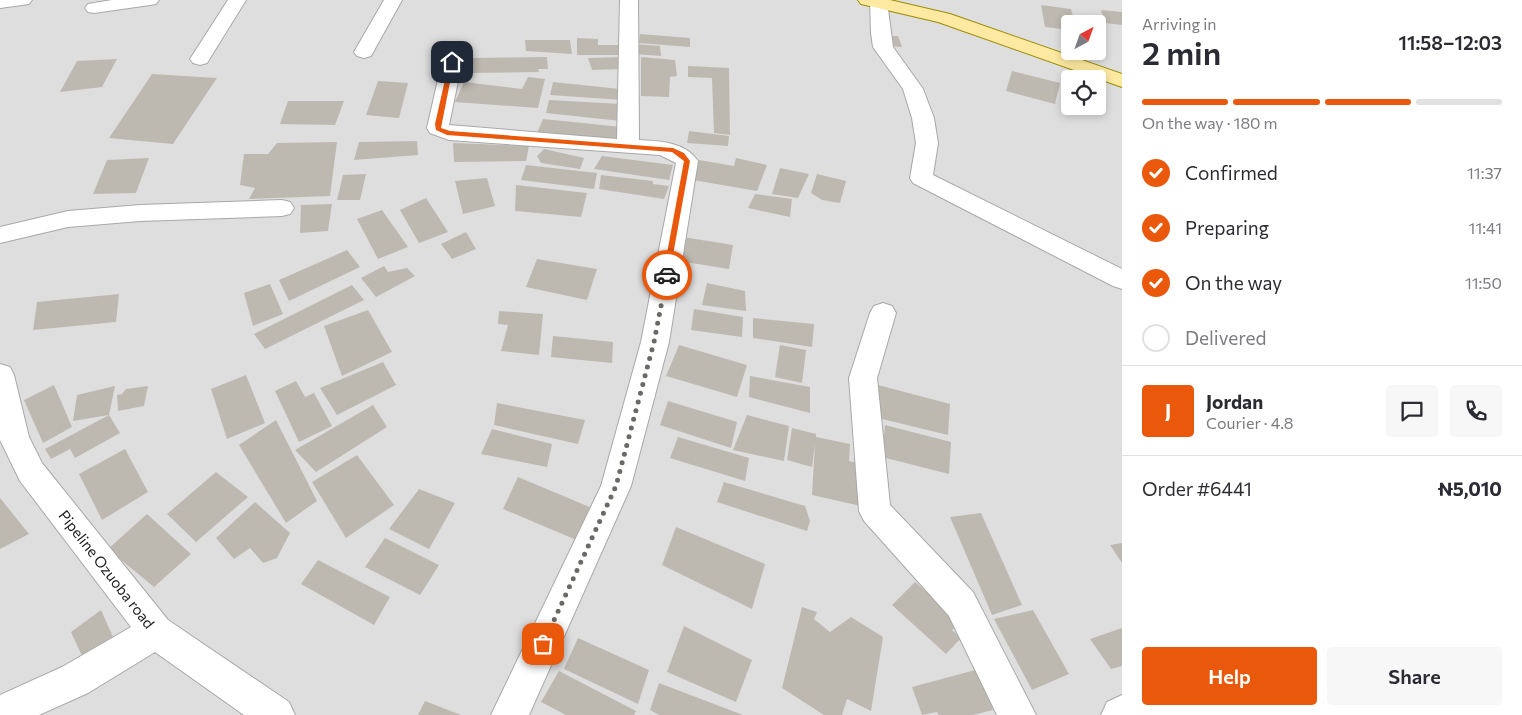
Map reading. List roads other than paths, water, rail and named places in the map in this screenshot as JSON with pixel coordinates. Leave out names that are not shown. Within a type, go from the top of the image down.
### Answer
[{"type":"main road","points":[[918,0],[950,8],[1061,46]]},
{"type":"main road","points":[[873,1],[952,20],[1122,81]]},
{"type":"main road","points":[[1100,60],[1122,68]]},
{"type":"street","points":[[0,3],[23,0]]},
{"type":"street","points":[[94,8],[150,0]]},
{"type":"street","points":[[200,58],[237,0]]},
{"type":"street","points":[[364,52],[393,0]]},
{"type":"street","points":[[628,0],[628,147]]},
{"type":"street","points":[[873,1],[881,25],[880,34],[883,47],[912,89],[923,118],[927,143],[921,178],[1122,280]]},
{"type":"street","points":[[452,62],[438,128],[449,133],[673,150],[682,154],[687,161],[654,342],[616,486],[510,715]]},
{"type":"street","points":[[0,235],[77,219],[140,213],[282,208]]},
{"type":"street","points":[[882,313],[863,378],[875,511],[961,604],[1017,715]]},
{"type":"street","name":"Pipeline Ozuoba road","points":[[0,375],[7,440],[156,632],[276,715]]},
{"type":"street","points":[[0,714],[75,680],[156,632]]}]
